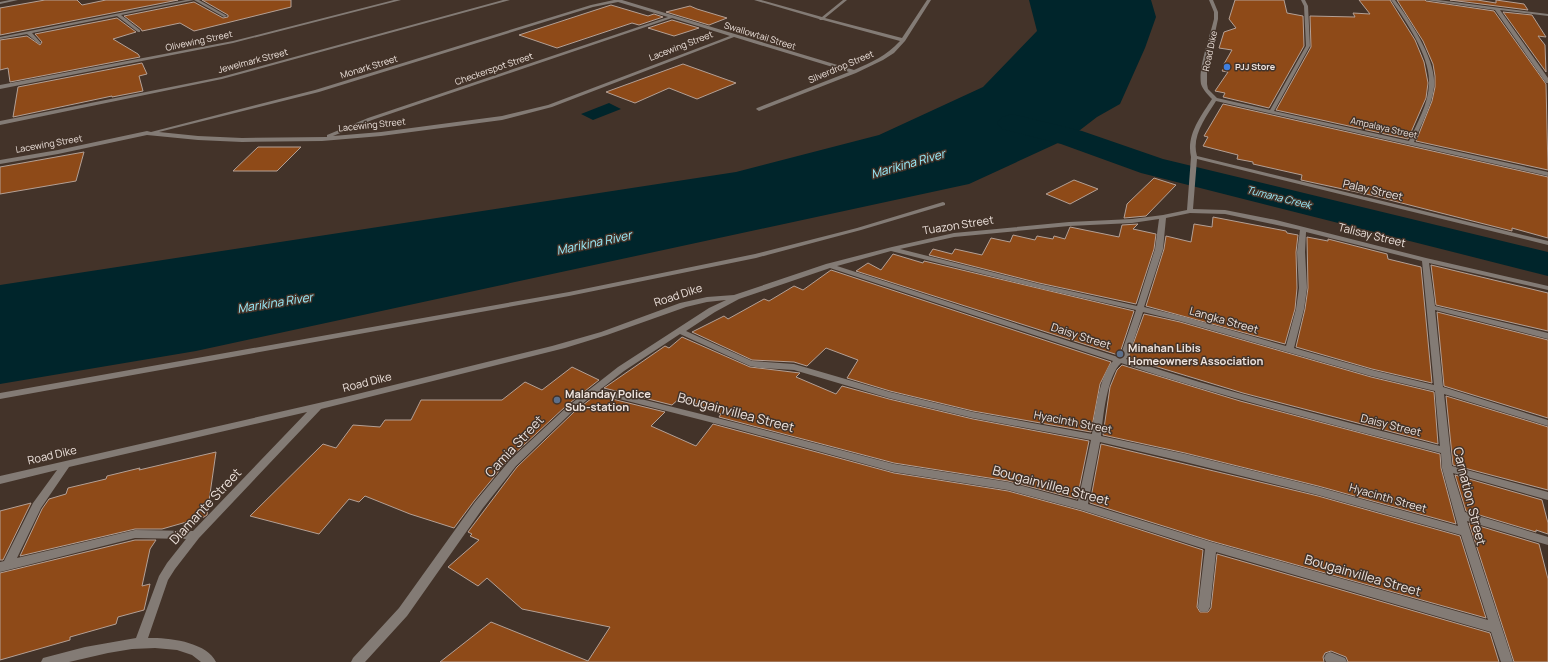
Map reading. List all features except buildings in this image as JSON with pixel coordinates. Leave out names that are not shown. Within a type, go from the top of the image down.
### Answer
[{"type":"street","points":[[0,3],[16,0]]},
{"type":"street","points":[[0,38],[192,0]]},
{"type":"street","points":[[196,0],[225,16]]},
{"type":"street","name":"Olivewing Street","points":[[0,87],[233,42],[399,0]]},
{"type":"street","name":"Jewelmark Street","points":[[0,123],[222,78],[508,0]]},
{"type":"street","name":"Monark Street","points":[[592,6],[606,0]]},
{"type":"street","name":"Monark Street","points":[[148,133],[317,91],[592,6],[618,0]]},
{"type":"street","name":"Swallowtail Street","points":[[618,0],[854,72]]},
{"type":"street","points":[[756,0],[821,19],[903,40]]},
{"type":"street","points":[[821,19],[845,0]]},
{"type":"street","name":"Silverdrop Street","points":[[759,109],[854,72],[887,55],[903,40],[929,0]]},
{"type":"street","name":"Road Dike","points":[[1212,0],[1216,12],[1216,20],[1205,69],[1204,83],[1207,92],[1215,99]]},
{"type":"street","points":[[1271,112],[1308,46],[1306,6],[1303,0]]},
{"type":"street","points":[[1393,0],[1407,19],[1427,60],[1432,82],[1426,104],[1411,143]]},
{"type":"street","points":[[1428,0],[1548,15]]},
{"type":"street","points":[[1496,8],[1548,82]]},
{"type":"street","points":[[118,15],[138,31]]},
{"type":"street","name":"Checkerspot Street","points":[[322,139],[370,119],[672,17]]},
{"type":"street","points":[[29,33],[39,43]]},
{"type":"street","name":"Lacewing Street","points":[[0,162],[58,152],[148,133],[198,138],[242,140],[322,139],[381,134],[502,118],[550,106],[733,36]]},
{"type":"street","points":[[1190,211],[1192,166],[1194,157],[1191,151],[1192,143],[1201,121],[1215,99]]},
{"type":"street","name":"Ampalaya Street","points":[[1215,99],[1548,174]]},
{"type":"street","name":"Palay Street","points":[[1194,157],[1548,242]]},
{"type":"street","points":[[0,396],[553,297],[732,261],[851,231],[943,204]]},
{"type":"street","name":"Tuazon Street","points":[[736,297],[829,266],[892,249],[954,235],[1069,224],[1132,221],[1163,217],[1190,211]]},
{"type":"street","name":"Talisay Street","points":[[1190,211],[1225,212],[1276,222],[1425,260],[1548,288]]},
{"type":"street","points":[[1082,506],[1096,438],[1100,406],[1112,367],[1125,355],[1159,249],[1163,217]]},
{"type":"street","points":[[1290,350],[1303,288],[1301,252],[1303,229]]},
{"type":"street","name":"Langka Street","points":[[892,249],[1039,286],[1140,309],[1371,373],[1439,389],[1548,423]]},
{"type":"street","name":"Carnation Street","points":[[1425,260],[1447,468],[1465,532],[1507,662]]},
{"type":"street","name":"Daisy Street","points":[[829,266],[1184,381],[1444,450]]},
{"type":"street","name":"Road Dike","points":[[0,480],[318,406],[588,339],[689,303],[713,297],[736,297]]},
{"type":"street","name":"Camia Street","points":[[357,662],[402,612],[479,505],[513,463],[550,426],[621,369],[712,310],[736,297]]},
{"type":"street","points":[[1431,307],[1548,336]]},
{"type":"street","name":"Hyacinth Street","points":[[680,331],[750,363],[794,367],[889,395],[973,415],[1096,438],[1318,491],[1465,532]]},
{"type":"street","name":"Bougainvillea Street","points":[[594,390],[894,468],[1008,486],[1082,506],[1211,546],[1496,628]]},
{"type":"street","name":"Diamante Street","points":[[141,642],[163,579],[171,566],[195,535],[318,406]]},
{"type":"street","points":[[4,566],[37,506],[66,464]]},
{"type":"street","points":[[1447,468],[1548,496]]},
{"type":"street","points":[[1460,515],[1548,541]]},
{"type":"street","points":[[4,566],[135,534],[195,535]]},
{"type":"street","points":[[1204,607],[1211,546]]},
{"type":"street","points":[[47,662],[102,648],[141,642],[179,645],[204,655],[210,662]]},
{"type":"water","name":"Marikina River","points":[[1029,0],[1151,0],[1156,17],[1145,48],[1120,104],[1097,117],[1071,137],[969,184],[196,351],[0,384],[0,285],[736,172],[879,135],[983,87],[1037,31]]},
{"type":"water","points":[[609,103],[621,109],[593,120],[581,114]]},
{"type":"waterway","name":"Tumana Creek","points":[[1012,123],[1071,137],[1152,166],[1548,264]]},
{"type":"place","name":"PJJ Store","points":[[1227,67]]},
{"type":"place","name":"Minahan Libis Homeowners Association","points":[[1120,354]]},
{"type":"place","name":"Malanday Police Sub-station","points":[[557,400]]}]
